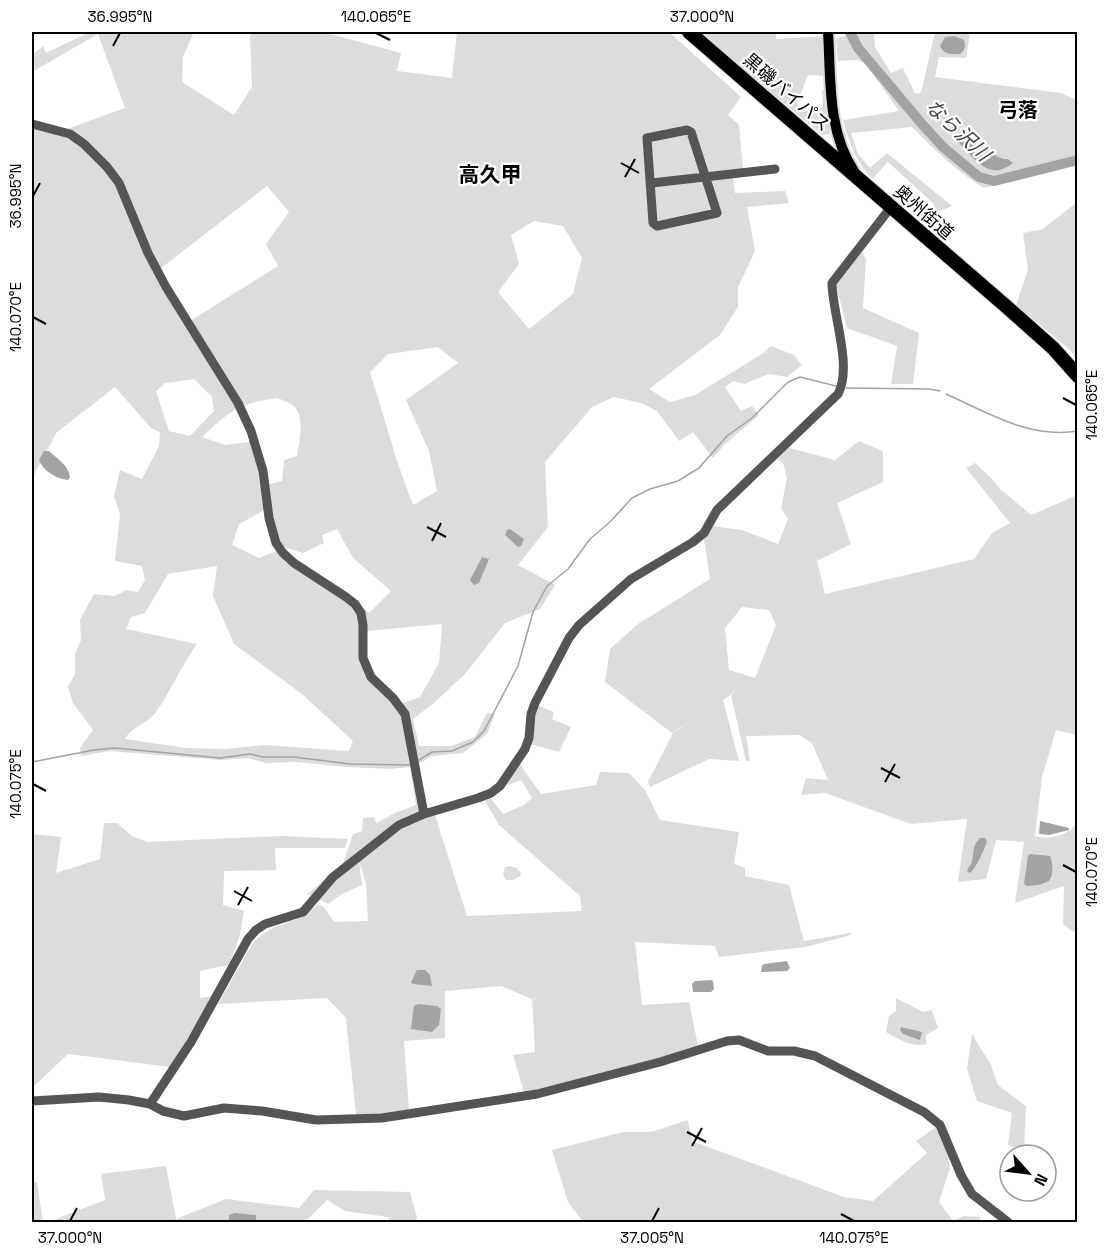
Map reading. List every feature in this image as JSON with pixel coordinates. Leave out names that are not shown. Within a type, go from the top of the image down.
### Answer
[{"type":"highway","name":"黒磯バイパス","points":[[689,32],[861,181]]},
{"type":"highway","name":"奥州街道","points":[[861,181],[1053,348],[1077,376]]},
{"type":"main road","name":"奥州街道","points":[[828,32],[835,125],[844,154],[861,181]]},
{"type":"main road","points":[[814,139],[823,141],[830,139],[835,125]]},
{"type":"street","points":[[32,124],[70,134],[84,144],[114,174],[148,253],[166,287],[238,403],[250,431],[262,471],[269,518],[276,543],[294,563],[346,597],[361,613],[363,658],[371,677],[393,698],[405,714],[424,814]]},
{"type":"street","points":[[687,130],[691,132],[705,176],[722,212],[657,226],[653,223],[652,183],[647,138],[687,130]]},
{"type":"street","points":[[652,183],[775,169]]},
{"type":"street","points":[[150,1104],[191,1042],[248,939],[256,930],[275,919],[303,912],[333,878],[399,825],[424,814],[491,793],[500,786],[525,749],[535,703],[579,625],[631,579],[704,533],[717,510],[838,394],[842,384],[843,370],[840,331],[832,283],[891,207]]},
{"type":"street","points":[[32,1101],[99,1097],[150,1104],[163,1111],[184,1116],[224,1108],[316,1119],[382,1118],[537,1094],[660,1062],[728,1041],[739,1040],[768,1051],[794,1051],[815,1056],[924,1112],[940,1125],[961,1175],[972,1194],[1008,1222]]},
{"type":"shaded area","points":[[90,32],[194,32],[183,57],[182,82],[234,115],[252,87],[250,36],[253,32],[323,32],[401,53],[397,71],[452,78],[457,32],[669,32],[741,97],[728,115],[739,125],[743,170],[732,171],[735,193],[785,191],[789,203],[747,207],[755,251],[738,287],[738,307],[720,335],[649,389],[670,402],[695,395],[762,354],[771,346],[794,355],[802,365],[787,377],[769,374],[744,384],[733,381],[725,387],[741,411],[752,406],[759,415],[724,445],[713,458],[693,432],[679,441],[657,411],[641,403],[614,397],[592,407],[545,462],[548,527],[518,565],[555,585],[540,609],[505,623],[465,674],[413,719],[419,746],[451,746],[475,737],[487,713],[495,714],[487,734],[463,753],[432,756],[417,765],[426,810],[434,812],[467,916],[582,911],[580,896],[499,825],[485,801],[489,796],[503,814],[524,805],[532,798],[521,780],[508,785],[506,783],[519,763],[541,794],[596,785],[600,772],[629,773],[645,790],[660,820],[739,832],[734,864],[745,868],[745,876],[789,885],[804,941],[850,933],[851,935],[805,947],[719,957],[715,946],[635,942],[642,1005],[689,1002],[698,1046],[655,1061],[541,1091],[524,1092],[513,1055],[535,1052],[532,999],[501,986],[445,991],[445,1038],[404,1041],[409,1110],[383,1115],[356,1115],[346,1018],[327,998],[218,1004],[254,941],[270,929],[302,917],[318,904],[324,907],[334,922],[368,921],[366,884],[359,861],[362,885],[342,894],[328,904],[308,894],[343,863],[353,834],[362,831],[363,818],[374,817],[376,823],[416,805],[410,767],[391,769],[296,762],[266,763],[248,758],[221,760],[109,751],[81,756],[80,748],[93,730],[73,703],[68,687],[75,674],[75,654],[81,640],[80,620],[94,594],[114,596],[127,590],[138,592],[145,580],[142,566],[115,561],[120,514],[114,496],[120,470],[142,479],[159,446],[160,432],[151,428],[115,387],[56,433],[32,479],[32,119],[67,129],[125,108],[98,34],[32,72],[32,55],[43,46],[46,53]],"holes":[[[267,186],[289,212],[266,244],[278,266],[190,321],[160,269]],[[534,221],[563,226],[582,258],[573,294],[529,329],[498,292],[519,264],[511,235]],[[438,347],[458,363],[406,400],[429,451],[437,491],[413,505],[370,372],[388,354]],[[194,379],[212,397],[214,411],[190,436],[169,431],[156,391],[165,383]],[[277,398],[291,404],[298,412],[300,431],[297,456],[284,460],[282,481],[266,485],[256,441],[225,445],[202,437],[228,414],[253,403]],[[270,507],[273,529],[282,546],[303,553],[324,543],[322,535],[337,529],[353,558],[391,591],[369,613],[358,603],[277,551],[259,558],[232,545],[239,524]],[[217,566],[213,596],[234,644],[302,694],[353,741],[349,751],[264,745],[226,749],[186,748],[125,739],[156,712],[197,644],[126,629],[131,617],[145,613],[168,574]],[[442,624],[439,663],[420,697],[400,704],[374,674],[367,657],[367,631]]]},
{"type":"shaded area","points":[[699,32],[776,32],[776,39],[824,36],[826,76],[808,75],[797,103],[802,112],[823,107],[822,90],[827,90],[829,134],[822,135]]},
{"type":"shaded area","points":[[845,32],[874,32],[875,47],[891,73],[903,68],[915,94],[921,93],[935,32],[970,33],[966,58],[939,57],[935,77],[1061,93],[1077,100],[1077,164],[984,188],[955,167],[912,127],[851,133],[858,154],[870,168],[887,153],[952,206],[937,212],[933,203],[888,162],[872,179],[854,152],[843,120],[899,111],[866,64],[858,60],[838,61],[836,38],[845,36]]},
{"type":"shaded area","points":[[954,36],[964,40],[965,48],[960,54],[946,52],[940,46],[945,37]]},
{"type":"shaded area","points":[[959,138],[973,142],[1013,163],[996,170],[982,166],[957,141]]},
{"type":"shaded area","points":[[1077,202],[1077,359],[1069,349],[1016,305],[1028,270],[1023,233],[1043,229]]},
{"type":"shaded area","points":[[862,252],[866,259],[863,308],[919,333],[913,384],[891,384],[897,346],[847,328],[836,285]]},
{"type":"shaded area","points":[[859,441],[883,451],[883,482],[837,503],[851,544],[817,561],[825,594],[974,559],[992,533],[1010,523],[966,468],[975,463],[1000,489],[1031,515],[1077,495],[1077,735],[1056,730],[1042,777],[1035,836],[1047,838],[1058,836],[1068,832],[1077,824],[1077,930],[1073,932],[1063,924],[1064,886],[1015,903],[1024,842],[996,840],[986,879],[958,882],[967,819],[911,824],[825,793],[801,795],[806,778],[828,780],[812,743],[799,735],[746,736],[750,761],[746,761],[731,695],[738,689],[723,700],[739,761],[709,759],[650,787],[648,782],[673,733],[700,715],[672,733],[605,682],[610,649],[638,624],[710,579],[704,539],[713,526],[742,530],[778,544],[788,519],[781,508],[787,478],[783,463],[775,458],[786,447],[835,460]],"holes":[[[742,607],[769,610],[776,625],[755,678],[729,670],[725,628]]]},
{"type":"shaded area","points":[[44,451],[49,451],[65,465],[70,477],[68,480],[55,476],[44,468],[39,460]]},
{"type":"shaded area","points":[[510,529],[524,539],[521,546],[518,547],[505,535]]},
{"type":"shaded area","points":[[482,557],[489,559],[479,583],[474,585],[470,580]]},
{"type":"shaded area","points":[[537,705],[554,712],[552,719],[571,727],[559,752],[530,744]]},
{"type":"shaded area","points":[[1040,821],[1069,828],[1069,830],[1049,835],[1039,834]]},
{"type":"shaded area","points":[[104,823],[117,823],[132,836],[147,842],[281,836],[348,839],[345,848],[275,848],[276,870],[224,871],[223,905],[244,911],[240,935],[229,965],[200,971],[200,998],[213,996],[170,1067],[68,1054],[32,1088],[32,834],[61,837],[56,873],[100,859]]},
{"type":"shaded area","points":[[980,838],[985,838],[987,842],[977,864],[970,873],[967,871],[972,862],[974,846]]},
{"type":"shaded area","points":[[1030,854],[1050,856],[1052,875],[1049,881],[1039,885],[1024,884]]},
{"type":"shaded area","points":[[510,866],[521,873],[513,880],[506,880],[503,875],[505,867]]},
{"type":"shaded area","points":[[787,961],[790,968],[787,971],[761,972],[764,964]]},
{"type":"shaded area","points":[[417,970],[425,970],[430,975],[432,986],[411,982]]},
{"type":"shaded area","points":[[711,980],[714,989],[711,992],[693,992],[692,984],[695,981]]},
{"type":"shaded area","points":[[896,998],[923,1012],[932,1010],[938,1028],[926,1035],[926,1044],[911,1044],[886,1032],[889,1016],[896,1011]]},
{"type":"shaded area","points":[[418,1004],[437,1006],[441,1009],[439,1025],[432,1032],[411,1029],[414,1006]]},
{"type":"shaded area","points":[[901,1027],[922,1032],[920,1040],[903,1034]]},
{"type":"shaded area","points":[[972,1034],[991,1065],[998,1085],[1026,1106],[1024,1143],[1008,1143],[1012,1113],[977,1101],[967,1068]]},
{"type":"shaded area","points":[[688,1120],[692,1141],[844,1197],[873,1201],[927,1153],[916,1141],[937,1126],[944,1137],[950,1168],[939,1202],[953,1221],[964,1216],[981,1217],[978,1222],[583,1222],[568,1202],[552,1150],[623,1132],[651,1132]]},
{"type":"shaded area","points":[[166,1166],[176,1219],[226,1199],[299,1208],[314,1190],[410,1192],[417,1217],[416,1222],[390,1222],[388,1217],[345,1211],[327,1200],[305,1222],[48,1222],[105,1200],[101,1174]]},
{"type":"shaded area","points":[[32,1182],[37,1182],[43,1222],[32,1222]]},
{"type":"shaded area","points":[[235,1213],[256,1215],[256,1222],[229,1222],[229,1215]]},
{"type":"waterway","name":"なら沢川","points":[[850,32],[858,48],[922,124],[943,147],[979,177],[994,181],[1078,160]]},
{"type":"waterway","points":[[419,760],[432,752],[452,751],[473,742],[484,731],[518,666],[533,612],[547,586],[568,569],[590,539],[610,522],[632,498],[650,489],[678,481],[699,468],[727,436],[752,418],[788,382],[800,377],[836,386]]},
{"type":"waterway","points":[[846,388],[940,391]]},
{"type":"waterway","points":[[946,394],[1026,428],[1060,432],[1078,431]]},
{"type":"waterway","points":[[32,762],[115,748],[220,758],[250,754],[350,764],[409,765]]},
{"type":"district","name":"弓落","points":[[1018,110]]},
{"type":"district","name":"高久甲","points":[[490,174]]}]
